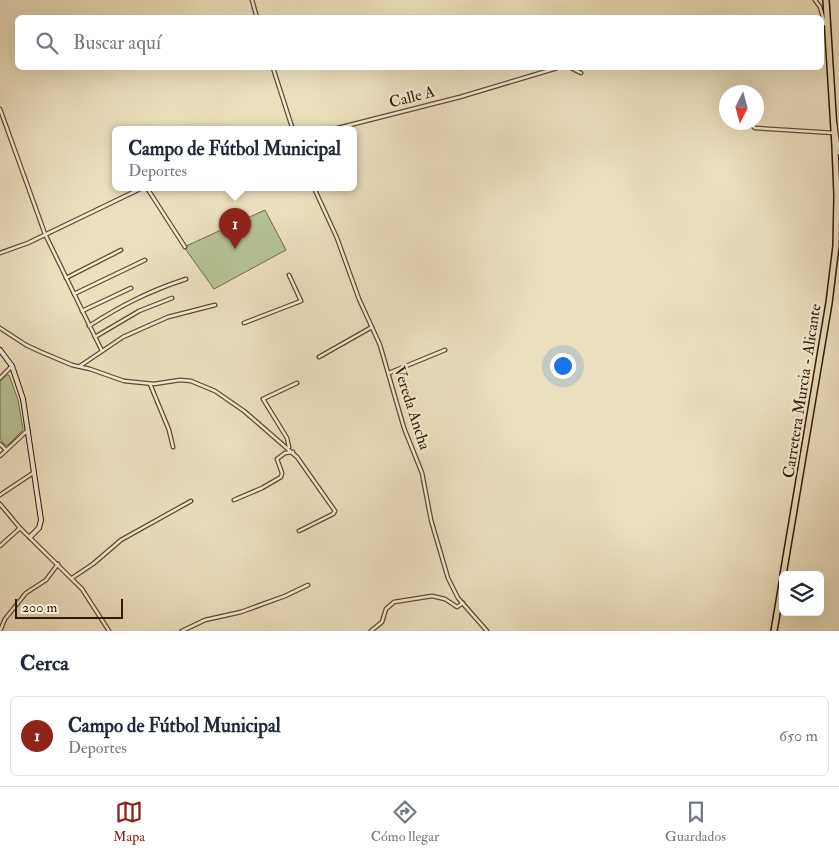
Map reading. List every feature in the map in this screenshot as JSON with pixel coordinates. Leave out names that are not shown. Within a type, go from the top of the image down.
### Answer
[{"type":"highway","name":"Carretera Murcia - Alicante","points":[[784,571],[829,303],[836,234],[837,170],[826,0]]},
{"type":"highway","name":"Carretera Murcia - Alicante","points":[[774,631],[779,600]]},
{"type":"street","points":[[252,0],[256,15]]},
{"type":"street","points":[[815,0],[823,15]]},
{"type":"street","points":[[824,18],[828,40]]},
{"type":"street","points":[[274,70],[292,126]]},
{"type":"street","name":"Calle A","points":[[346,126],[456,98],[550,70]]},
{"type":"street","points":[[575,70],[581,73]]},
{"type":"street","points":[[0,109],[45,234],[102,351]]},
{"type":"street","points":[[833,118],[836,126],[839,153]]},
{"type":"street","points":[[764,128],[834,133]]},
{"type":"street","points":[[0,253],[28,243],[136,191]]},
{"type":"street","points":[[148,191],[185,246]]},
{"type":"street","name":"Vereda Ancha","points":[[315,191],[338,238],[359,298],[389,373],[404,428],[422,473],[431,520],[452,586],[463,603],[487,631]]},
{"type":"street","points":[[836,234],[839,215]]},
{"type":"street","points":[[66,278],[121,250]]},
{"type":"street","points":[[74,294],[145,260]]},
{"type":"street","points":[[244,323],[301,301],[289,275]]},
{"type":"street","points":[[89,326],[155,289],[186,279]]},
{"type":"street","points":[[82,310],[131,288]]},
{"type":"street","points":[[95,337],[139,310],[172,298]]},
{"type":"street","points":[[80,366],[122,338],[168,317],[215,305]]},
{"type":"street","points":[[0,328],[26,345],[124,381],[150,384],[164,384],[180,380],[191,381],[215,392],[244,411],[293,452],[335,511],[333,514],[299,530]]},
{"type":"street","points":[[319,357],[372,328]]},
{"type":"street","points":[[0,350],[12,366],[21,390],[28,430],[41,520],[38,528],[30,537]]},
{"type":"street","points":[[389,373],[445,350]]},
{"type":"street","points":[[0,378],[12,366]]},
{"type":"street","points":[[289,448],[287,438],[263,399],[297,383]]},
{"type":"street","points":[[150,384],[169,430],[173,447]]},
{"type":"street","points":[[0,456],[28,430]]},
{"type":"street","points":[[0,444],[6,450]]},
{"type":"street","points":[[234,500],[262,488],[281,477],[282,473],[277,459],[285,453],[293,452]]},
{"type":"street","points":[[0,495],[34,472]]},
{"type":"street","points":[[72,578],[93,564],[121,540],[191,501]]},
{"type":"street","points":[[0,504],[20,528],[86,594],[109,631]]},
{"type":"street","points":[[0,546],[20,528]]},
{"type":"street","points":[[0,631],[5,619],[26,593],[46,580],[58,564]]},
{"type":"street","points":[[182,631],[205,620],[242,612],[308,585]]},
{"type":"street","points":[[371,631],[382,622],[386,609],[394,602],[432,596],[448,600],[457,607],[463,603]]},
{"type":"green space","points":[[265,210],[286,250],[214,289],[184,247]]},
{"type":"green space","points":[[9,375],[18,400],[23,429],[8,445],[5,445],[0,439],[0,381]]},
{"type":"place","name":"Campo de Fútbol Municipal","points":[[235,249]]}]
